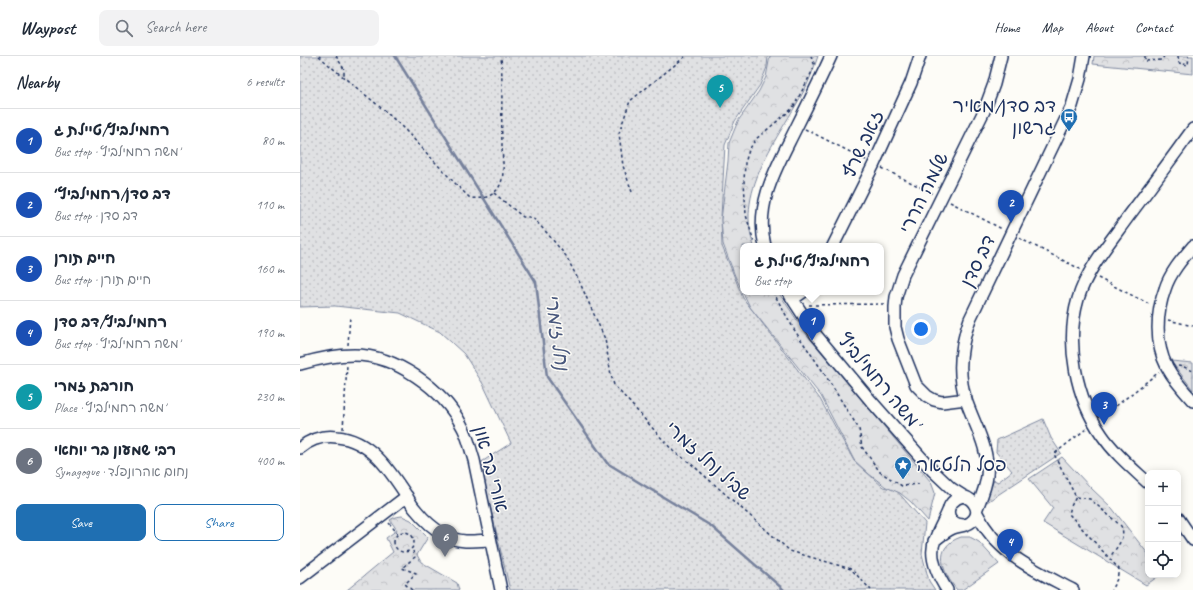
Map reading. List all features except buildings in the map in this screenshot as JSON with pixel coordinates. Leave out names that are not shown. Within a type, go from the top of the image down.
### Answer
[{"type":"street","points":[[765,243],[762,225],[765,197],[774,173],[797,125],[820,66],[831,56]]},
{"type":"street","name":"זאב שרף","points":[[834,243],[874,164],[911,83],[920,56]]},
{"type":"street","name":"שלמה הררי","points":[[966,399],[942,402],[934,400],[927,396],[916,385],[898,339],[895,327],[895,304],[898,287],[903,275],[984,111],[994,84],[1000,56]]},
{"type":"street","name":"דב סדן","points":[[977,510],[988,476],[982,440],[966,399],[960,372],[966,331],[1072,106],[1080,79],[1084,56]]},
{"type":"street","points":[[1145,480],[1109,445],[1094,423],[1084,401],[1078,380],[1072,336],[1078,300],[1090,274],[1114,237],[1193,130]]},
{"type":"street","points":[[1193,246],[1179,264],[1165,288],[1158,331],[1159,343],[1166,366],[1180,387],[1193,401]]},
{"type":"street","name":"משה רחמילביץ'","points":[[793,299],[816,335],[871,401],[933,471],[942,483],[949,507]]},
{"type":"street","name":"אורי בר און","points":[[300,364],[318,359],[354,355],[371,357],[389,362],[427,384],[453,411],[468,440],[501,590]]},
{"type":"street","points":[[300,448],[318,437],[332,436],[354,440],[378,456],[388,468],[415,510],[436,530],[457,540],[471,542],[490,540]]},
{"type":"street","points":[[946,590],[933,560],[934,540],[949,507],[956,498],[965,496],[976,488],[987,465]]},
{"type":"street","name":"משה רחמילביץ'","points":[[933,471],[952,488],[965,496]]},
{"type":"street","points":[[300,578],[407,496]]},
{"type":"street","points":[[965,496],[973,501],[989,535],[1008,554],[1073,590]]},
{"type":"street","points":[[949,507],[952,520],[956,523],[966,524],[989,535]]},
{"type":"street","points":[[934,540],[948,531],[973,521],[977,510]]},
{"type":"street","points":[[1181,522],[1193,540]]},
{"type":"path","points":[[319,56],[386,112],[470,198],[484,199],[494,193],[500,186],[503,170],[503,80],[501,56]]},
{"type":"path","points":[[336,56],[344,69],[344,77]]},
{"type":"path","points":[[632,192],[623,166],[619,133],[630,101],[686,56]]},
{"type":"path","points":[[754,243],[746,215],[744,181],[745,163],[749,150],[756,139],[793,108],[820,66],[811,56]]},
{"type":"path","points":[[1145,56],[1145,61],[1162,60],[1164,56]]},
{"type":"path","points":[[1178,56],[1179,63],[1188,66],[1189,56]]},
{"type":"path","points":[[797,125],[1090,274],[1160,313],[1193,326]]},
{"type":"path","name":"שביל נחל זמרי","points":[[494,193],[523,217],[532,217],[566,256],[605,339],[610,375],[614,385],[673,451],[689,462],[790,551],[851,569],[872,590]]},
{"type":"path","points":[[775,295],[794,331],[822,370],[859,429],[862,447],[880,472],[902,486],[919,484]]},
{"type":"path","points":[[793,299],[895,304]]},
{"type":"path","points":[[343,437],[350,316]]},
{"type":"path","points":[[1076,497],[1054,454],[1166,366],[1184,367],[1193,371]]},
{"type":"path","points":[[1076,497],[1069,514],[1110,557],[1119,569],[1117,579],[1111,590]]},
{"type":"path","points":[[1076,497],[1090,498],[1121,526],[1123,530],[1122,539],[1110,557]]},
{"type":"path","points":[[383,514],[398,534]]},
{"type":"path","points":[[412,548],[406,552],[397,549],[394,540],[398,534],[404,532],[410,534],[414,540],[412,548],[415,557],[402,568],[416,573],[405,584],[412,590]]},
{"type":"green space","points":[[300,56],[768,56],[767,67],[760,85],[735,121],[725,145],[721,217],[722,246],[740,291],[740,295],[742,295],[820,399],[854,461],[883,487],[896,490],[925,523],[922,554],[929,581],[935,590],[510,590],[480,463],[511,443],[483,384],[464,354],[440,332],[400,313],[335,306],[300,307]]},
{"type":"green space","points":[[770,56],[818,56],[807,85],[774,142],[755,182],[750,203],[749,224],[753,243],[740,243],[740,286],[723,244],[721,220],[729,143],[738,121],[759,91],[766,77]]},
{"type":"green space","points":[[1094,56],[1193,56],[1193,74],[1093,64]]},
{"type":"green space","points":[[744,295],[780,295],[807,335],[931,482],[935,493],[928,521],[911,502],[900,493],[886,487],[854,460],[821,396],[750,307]]},
{"type":"green space","points":[[1171,361],[1193,363],[1193,390]]},
{"type":"green space","points":[[1043,419],[1051,438],[1061,453],[987,502],[986,497],[994,480],[998,482],[1012,471],[996,452],[997,440]]},
{"type":"green space","points":[[1062,457],[1112,508],[1145,550],[1145,578],[1156,578],[1146,585],[1043,523],[1053,508],[1029,479]]},
{"type":"green space","points":[[402,516],[411,520],[428,537],[417,555],[421,562],[457,583],[459,590],[347,590],[393,552],[386,538],[397,530],[390,520],[395,517]]},
{"type":"green space","points":[[961,537],[970,537],[979,542],[999,564],[962,590],[957,590],[947,576],[942,560],[946,547],[952,541]]},
{"type":"waterway","name":"נחל זימרי","points":[[395,56],[536,282],[547,377],[607,463],[711,526],[784,590]]},
{"type":"place","name":"חורבת זמרי","points":[[720,108]]},
{"type":"place","name":"דב סדן/מאיר גרשון","points":[[1069,132]]},
{"type":"place","name":"דב סדן/רחמילביץ׳","points":[[1011,223]]},
{"type":"place","name":"רחמילביץ/טיילת ג","points":[[812,341]]},
{"type":"place","name":"חיים תורן","points":[[1104,425]]},
{"type":"place","name":"פסל הלטאה","points":[[903,480]]},
{"type":"place","name":"רבי שמעון בר יוחאי","points":[[445,557]]},
{"type":"place","name":"רחמילביץ/דב סדן","points":[[1010,562]]}]
